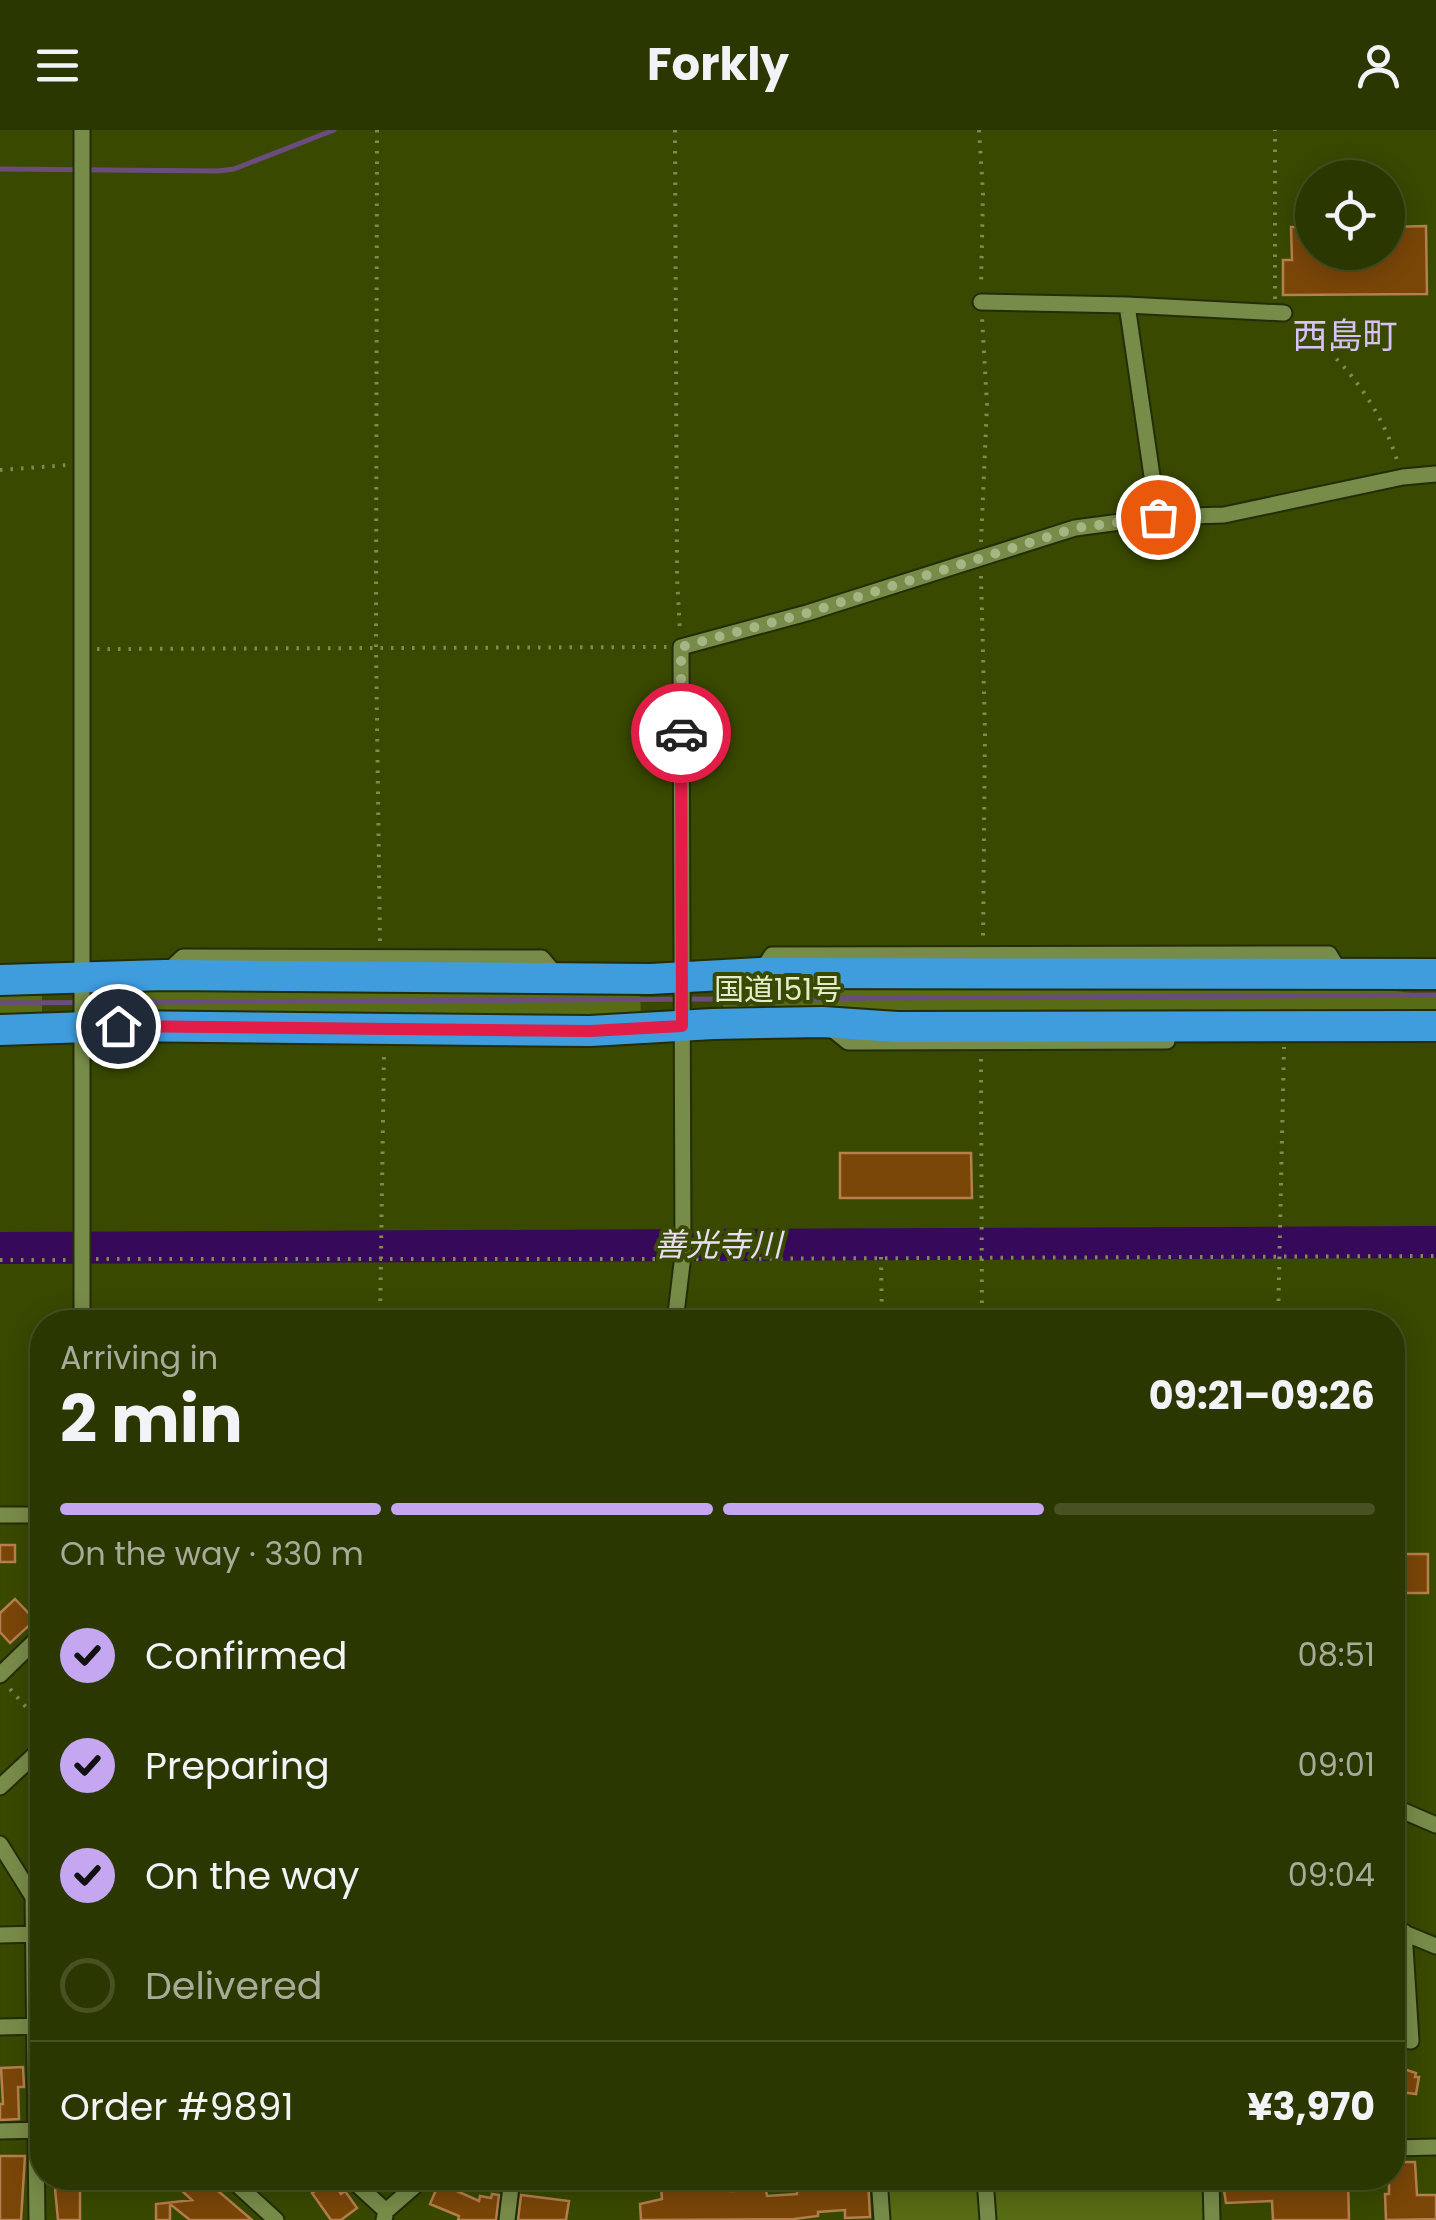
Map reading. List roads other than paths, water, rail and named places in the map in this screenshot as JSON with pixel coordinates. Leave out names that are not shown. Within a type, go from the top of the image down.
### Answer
[{"type":"highway","name":"国道151号","points":[[0,980],[164,975],[650,979],[760,973],[1436,974]]},
{"type":"highway","name":"国道151号","points":[[1,1032],[190,1026],[590,1031],[824,1022],[897,1027],[1426,1026]]},
{"type":"street","points":[[82,130],[82,1310]]},
{"type":"street","points":[[981,302],[1284,313]]},
{"type":"street","points":[[1128,305],[1158,517]]},
{"type":"street","points":[[676,1310],[683,1251],[681,647],[807,613],[1076,528],[1158,517],[1224,515],[1403,477],[1436,474]]},
{"type":"street","points":[[760,973],[772,956],[1329,954],[1340,972]]},
{"type":"street","points":[[164,975],[183,957],[542,958],[559,979]]},
{"type":"street","points":[[824,1022],[848,1042],[981,1044],[1402,1039],[1426,1026]]},
{"type":"street","points":[[190,1026],[201,1041],[588,1043],[590,1031]]},
{"type":"street","points":[[0,1514],[30,1515]]},
{"type":"street","points":[[0,1676],[30,1646]]},
{"type":"street","points":[[0,1786],[30,1759]]},
{"type":"street","points":[[1405,1812],[1436,1825]]},
{"type":"street","points":[[0,1844],[30,1894]]},
{"type":"street","points":[[1405,1933],[1436,1946]]},
{"type":"street","points":[[0,1934],[30,1934]]},
{"type":"street","points":[[1405,1990],[1411,2042],[1405,2041]]},
{"type":"street","points":[[0,2026],[30,2026]]},
{"type":"street","points":[[0,2131],[30,2130]]},
{"type":"street","points":[[1405,2147],[1436,2146]]},
{"type":"street","points":[[37,2220],[38,2190]]},
{"type":"street","points":[[246,2190],[276,2220]]},
{"type":"street","points":[[361,2190],[385,2216],[412,2190]]},
{"type":"street","points":[[507,2220],[511,2190]]},
{"type":"street","points":[[880,2190],[882,2220]]},
{"type":"street","points":[[987,2190],[988,2220]]},
{"type":"street","points":[[1211,2190],[1212,2220]]},
{"type":"waterway","points":[[0,169],[218,171],[234,169],[334,130]]},
{"type":"waterway","points":[[0,1003],[1436,995]]},
{"type":"waterway","name":"善光寺川","points":[[0,1248],[1436,1242]]},
{"type":"district","name":"西島町","points":[[1345,336]]}]
